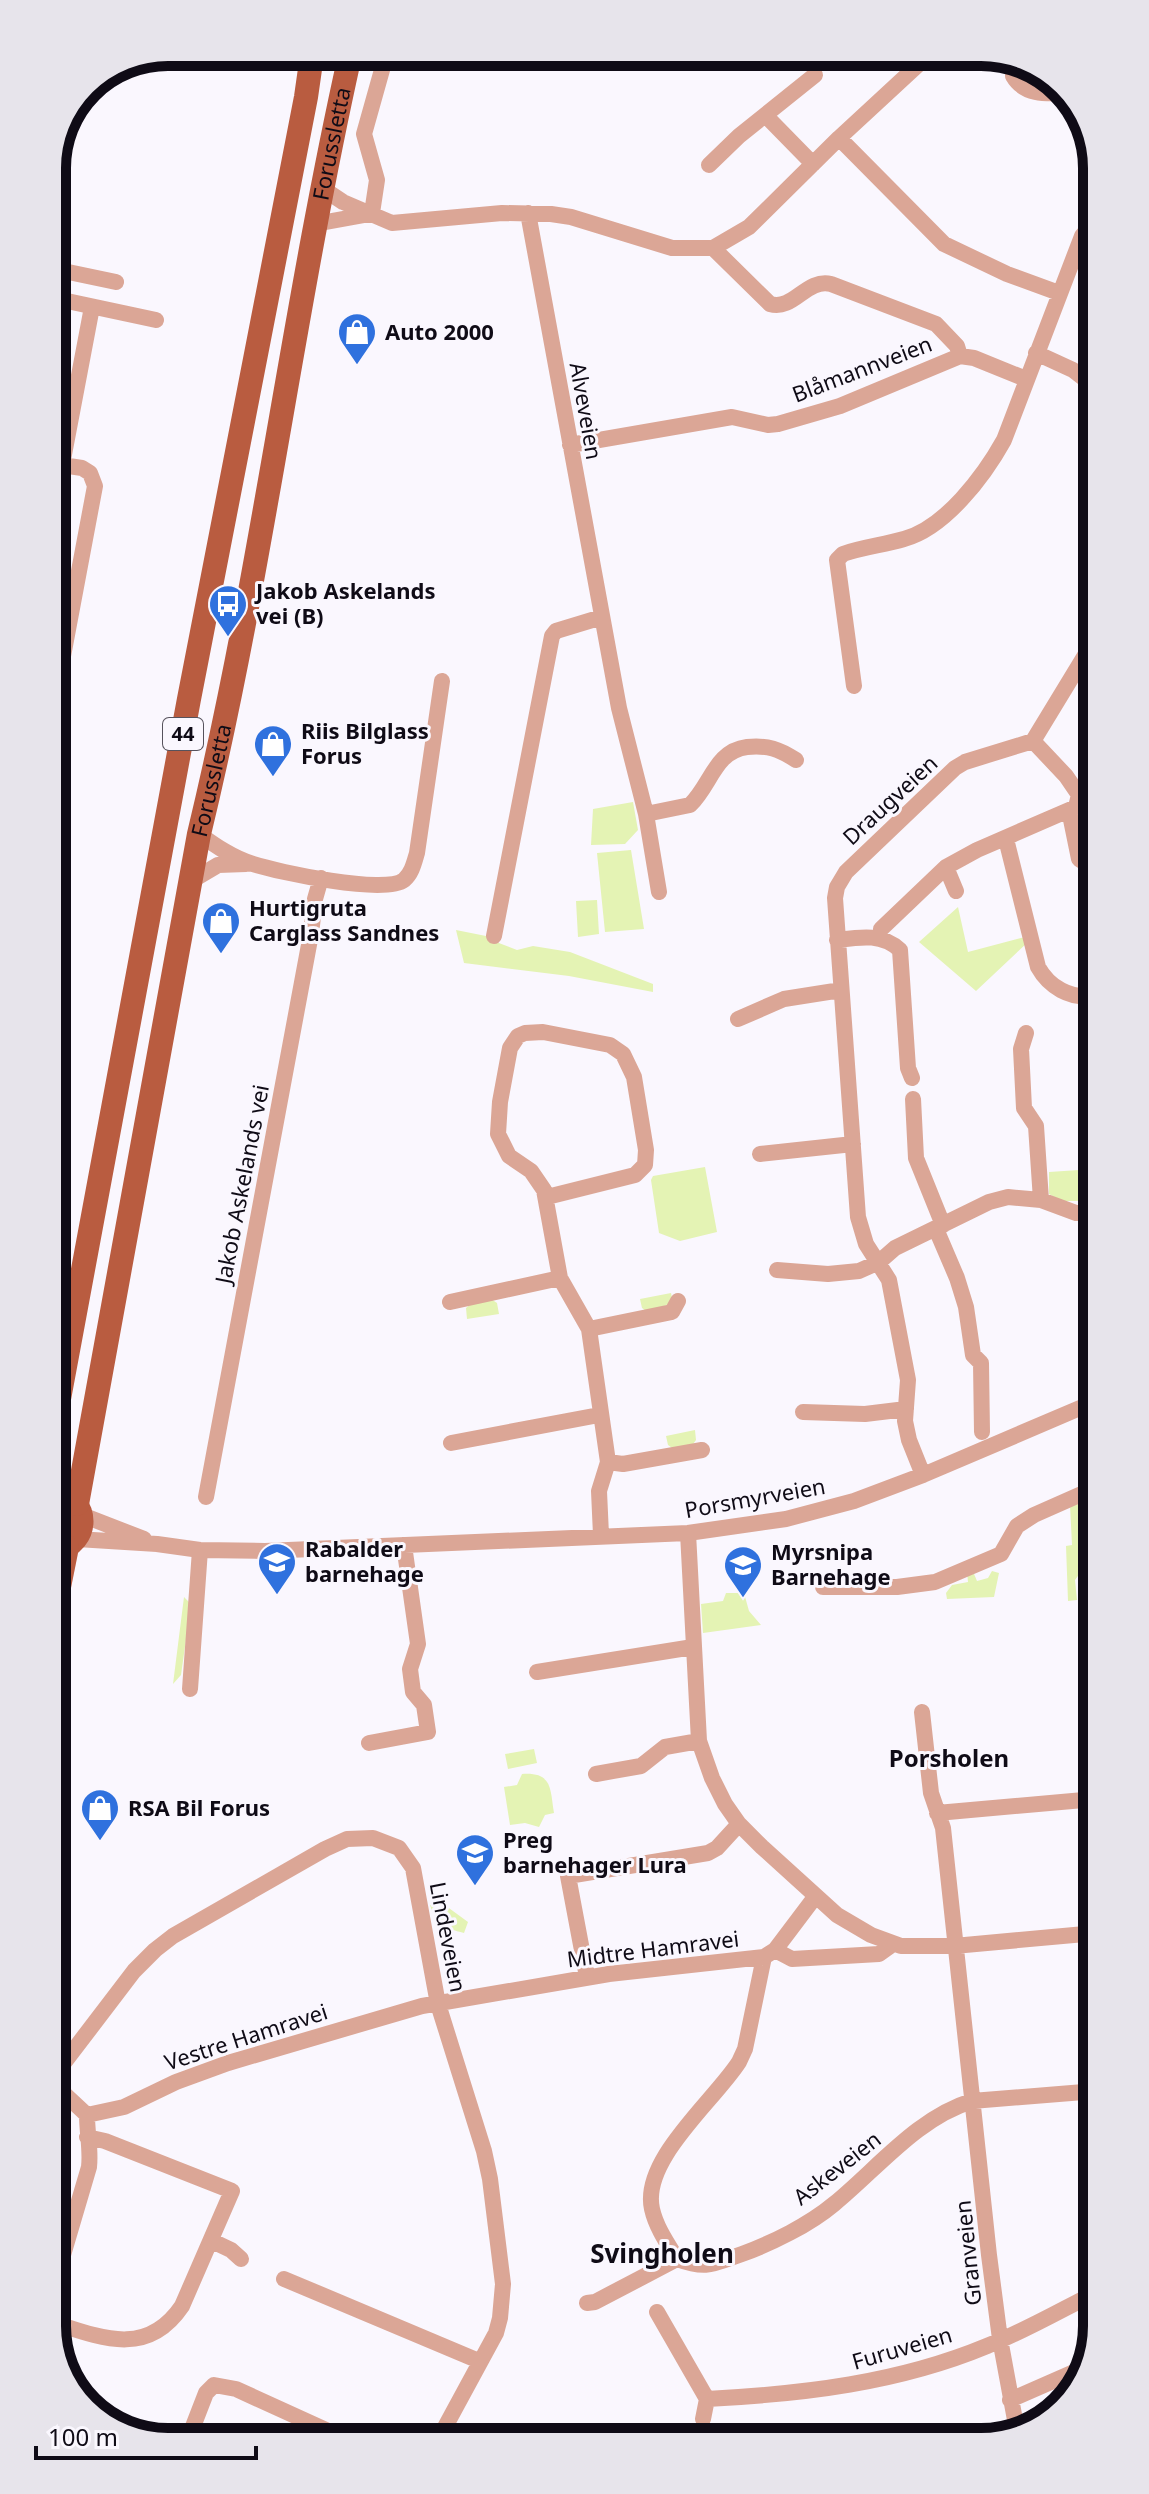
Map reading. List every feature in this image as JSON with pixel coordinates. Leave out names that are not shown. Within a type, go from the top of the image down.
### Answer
[{"type":"main road","name":"Forussletta","points":[[66,1361],[310,66]]},
{"type":"main road","name":"Forussletta","points":[[72,1504],[199,834],[224,731],[315,224],[352,66]]},
{"type":"main road","name":"44","points":[[67,1545],[82,1528],[72,1504]]},
{"type":"street","points":[[372,213],[377,180],[364,134],[383,66]]},
{"type":"street","points":[[322,188],[343,202],[392,223],[528,213],[571,217],[672,248],[713,248],[749,227],[839,138],[906,66]]},
{"type":"street","points":[[1014,71],[1013,76],[1024,88],[1050,93]]},
{"type":"street","points":[[709,165],[739,136],[815,75]]},
{"type":"street","points":[[766,116],[813,164]]},
{"type":"street","points":[[839,138],[944,244],[993,268],[1059,293]]},
{"type":"street","points":[[315,224],[372,213]]},
{"type":"street","name":"Alveveien","points":[[528,213],[619,708],[646,814],[659,892]]},
{"type":"street","points":[[854,686],[837,560],[851,551],[915,535],[943,517],[990,465],[1004,440],[1083,235]]},
{"type":"street","points":[[713,248],[770,304],[783,305],[819,283],[831,284],[936,324],[957,346],[960,356]]},
{"type":"street","points":[[66,272],[116,282]]},
{"type":"street","points":[[66,301],[156,320]]},
{"type":"street","points":[[66,424],[92,307]]},
{"type":"street","points":[[1036,353],[1083,378]]},
{"type":"street","name":"Blåmannveien","points":[[570,445],[732,417],[768,425],[778,424],[840,406],[960,356],[974,358],[1026,379]]},
{"type":"street","points":[[66,465],[90,473],[95,486],[66,640]]},
{"type":"street","points":[[494,936],[552,636],[556,631],[602,617]]},
{"type":"street","points":[[881,929],[946,867],[977,850],[1076,807],[1079,795],[1066,776],[1033,741],[1083,659]]},
{"type":"street","points":[[191,881],[218,865],[252,864],[382,887],[394,885],[411,872],[417,853],[442,681]]},
{"type":"street","name":"Draugveien","points":[[923,1475],[909,1440],[906,1409],[908,1380],[889,1280],[861,1232],[835,898],[837,887],[846,872],[955,768],[1033,741]]},
{"type":"street","points":[[646,814],[690,805],[697,799],[721,759],[732,751],[768,746],[796,760]]},
{"type":"street","points":[[1069,810],[1079,859],[1083,862]]},
{"type":"street","points":[[199,834],[220,849],[252,864]]},
{"type":"street","points":[[1006,839],[1038,967],[1044,978],[1064,992],[1083,997]]},
{"type":"street","points":[[946,867],[956,891]]},
{"type":"street","name":"Jakob Askelands vei","points":[[206,1497],[321,878]]},
{"type":"street","points":[[837,940],[884,939],[900,950],[908,1068],[912,1078]]},
{"type":"street","points":[[738,1019],[784,999],[841,990]]},
{"type":"street","points":[[547,1197],[635,1175],[645,1165],[646,1150],[634,1077],[623,1054],[610,1045],[532,1032],[518,1036],[510,1048],[500,1102],[498,1134],[509,1156],[531,1171],[547,1197],[560,1278],[589,1329],[608,1462],[599,1491],[601,1535]]},
{"type":"street","points":[[1026,1033],[1021,1049],[1024,1108],[1036,1126],[1041,1200]]},
{"type":"street","points":[[913,1099],[916,1158],[966,1307],[973,1355],[981,1363],[982,1432]]},
{"type":"street","points":[[760,1154],[853,1144]]},
{"type":"street","points":[[777,1270],[828,1274],[859,1271],[879,1262],[895,1248],[989,1202],[1008,1197],[1041,1200],[1083,1213]]},
{"type":"street","points":[[450,1302],[560,1278]]},
{"type":"street","points":[[589,1329],[672,1312],[678,1301]]},
{"type":"street","name":"Porsmyrveien","points":[[67,1545],[157,1544],[200,1550],[404,1545],[688,1533],[750,1525],[854,1501],[1083,1407]]},
{"type":"street","points":[[803,1412],[865,1414],[906,1409]]},
{"type":"street","points":[[451,1443],[599,1415]]},
{"type":"street","points":[[608,1462],[623,1464],[702,1450]]},
{"type":"street","points":[[823,1587],[897,1587],[935,1582],[1001,1554],[1017,1526],[1083,1493]]},
{"type":"street","name":"Porsmyrveien","points":[[72,1504],[157,1544]]},
{"type":"street","points":[[688,1533],[699,1741],[712,1778],[739,1824],[815,1897],[849,1923],[893,1944],[954,1946],[1083,1934]]},
{"type":"street","points":[[369,1743],[428,1732],[424,1705],[413,1692],[410,1669],[418,1644],[404,1545]]},
{"type":"street","points":[[190,1689],[200,1550]]},
{"type":"street","points":[[537,1672],[693,1647]]},
{"type":"street","name":"Granveien","points":[[922,1712],[931,1793],[943,1828],[1000,2339],[1015,2423]]},
{"type":"street","points":[[596,1774],[641,1766],[665,1747],[699,1741]]},
{"type":"street","points":[[937,1813],[1083,1800]]},
{"type":"street","points":[[587,1977],[568,1876],[708,1853],[717,1848],[739,1824]]},
{"type":"street","name":"Lindeveien","points":[[66,2060],[134,1971],[155,1950],[186,1928],[347,1839],[373,1838],[399,1848],[413,1868],[430,2005],[484,2151],[503,2284],[496,2333],[444,2428]]},
{"type":"street","points":[[587,2303],[595,2302],[677,2259],[662,2236],[652,2207],[655,2174],[668,2152],[739,2062],[769,1954],[815,1897]]},
{"type":"street","name":"Midtre Hamravei","points":[[430,2005],[587,1977],[769,1954],[792,1959],[879,1954],[893,1944]]},
{"type":"street","name":"Vestre Hamravei","points":[[87,2115],[124,2107],[176,2082],[228,2063],[430,2005]]},
{"type":"street","points":[[972,2101],[1083,2092]]},
{"type":"street","points":[[66,2095],[87,2115],[91,2154],[66,2245]]},
{"type":"street","name":"Askeveien","points":[[677,2259],[706,2267],[793,2230],[831,2207],[928,2122],[972,2101]]},
{"type":"street","points":[[66,2327],[90,2335],[125,2340],[155,2334],[172,2321],[212,2241],[232,2191],[105,2141],[87,2137]]},
{"type":"street","points":[[212,2241],[241,2259]]},
{"type":"street","points":[[284,2279],[479,2361]]},
{"type":"street","name":"Furuveien","points":[[707,2399],[844,2388],[916,2369],[989,2346],[1083,2299]]},
{"type":"street","points":[[657,2312],[691,2352],[707,2399],[703,2419]]},
{"type":"street","points":[[1010,2400],[1072,2373]]},
{"type":"street","points":[[192,2428],[206,2393],[214,2385],[236,2389],[303,2428]]},
{"type":"green space","points":[[1020,74],[1041,86],[1021,82]]},
{"type":"green space","points":[[633,802],[638,830],[625,844],[591,845],[593,809]]},
{"type":"green space","points":[[631,850],[644,929],[605,932],[597,853]]},
{"type":"green space","points":[[597,900],[599,934],[578,937],[576,901]]},
{"type":"green space","points":[[958,907],[968,952],[1025,937],[1027,943],[976,991],[919,942]]},
{"type":"green space","points":[[456,930],[486,936],[517,950],[533,946],[570,952],[653,984],[653,992],[569,976],[464,963]]},
{"type":"green space","points":[[705,1167],[717,1232],[680,1241],[659,1233],[651,1180],[653,1176]]},
{"type":"green space","points":[[1079,1170],[1078,1201],[1062,1201],[1049,1194],[1049,1172]]},
{"type":"green space","points":[[671,1293],[673,1302],[649,1313],[642,1308],[640,1299]]},
{"type":"green space","points":[[491,1299],[497,1303],[499,1314],[467,1319],[466,1308],[472,1303]]},
{"type":"green space","points":[[1079,1299],[1083,1299],[1083,1322],[1080,1322]]},
{"type":"green space","points":[[695,1430],[696,1440],[691,1447],[675,1450],[668,1445],[666,1436]]},
{"type":"green space","points":[[1083,1500],[1083,1569],[1075,1580],[1077,1600],[1068,1601],[1066,1546],[1072,1545],[1070,1505]]},
{"type":"green space","points":[[972,1569],[977,1581],[988,1578],[992,1571],[999,1573],[994,1597],[947,1599],[946,1593],[952,1585],[968,1582],[967,1572]]},
{"type":"green space","points":[[726,1593],[744,1593],[749,1611],[761,1625],[703,1633],[701,1604],[723,1601]]},
{"type":"green space","points":[[184,1597],[191,1604],[181,1675],[173,1684]]},
{"type":"green space","points":[[534,1749],[537,1763],[508,1769],[505,1754]]},
{"type":"green space","points":[[522,1774],[540,1776],[550,1790],[554,1813],[545,1815],[539,1827],[525,1823],[510,1825],[504,1787],[517,1785]]},
{"type":"green space","points":[[442,1903],[468,1922],[464,1933],[446,1927],[435,1917],[430,1905]]},
{"type":"place","name":"Auto 2000","points":[[357,366]]},
{"type":"place","name":"Jakob Askelands vei (B)","points":[[228,638]]},
{"type":"place","name":"Riis Bilglass Forus","points":[[273,778]]},
{"type":"place","name":"Hurtigruta Carglass Sandnes","points":[[221,955]]},
{"type":"place","name":"Rabalder barnehage","points":[[277,1596]]},
{"type":"place","name":"Myrsnipa Barnehage","points":[[743,1599]]},
{"type":"place","name":"RSA Bil Forus","points":[[100,1842]]},
{"type":"place","name":"Preg barnehager Lura","points":[[475,1887]]},
{"type":"district","name":"Porsholen","points":[[949,1759]]},
{"type":"district","name":"Svingholen","points":[[662,2254]]}]
